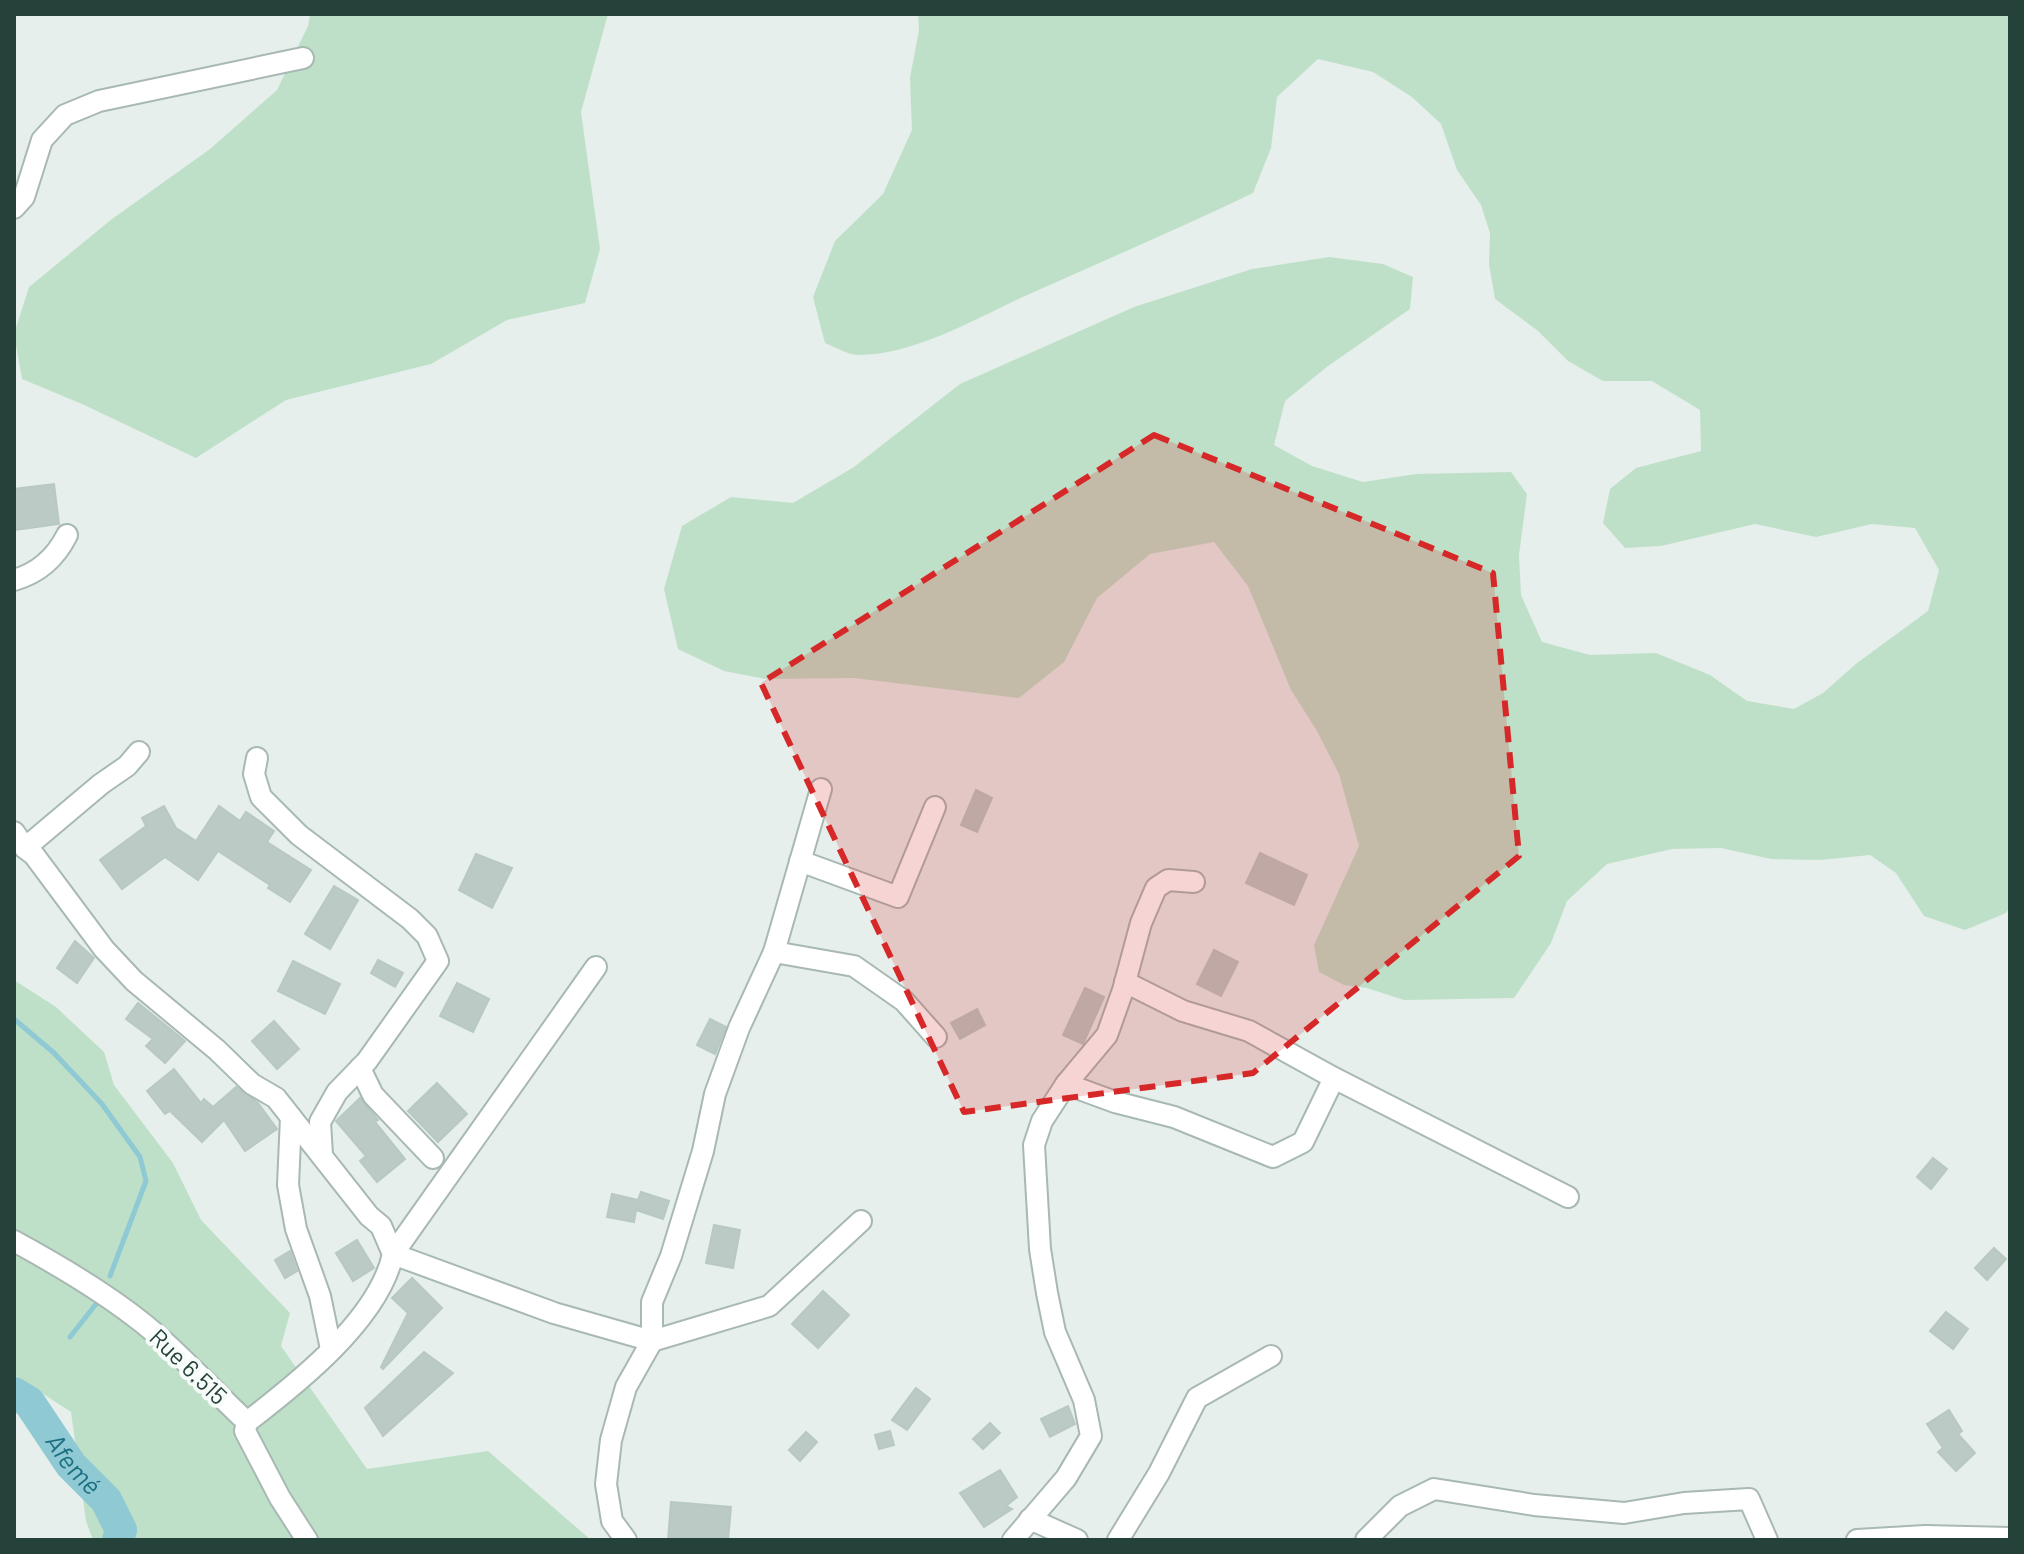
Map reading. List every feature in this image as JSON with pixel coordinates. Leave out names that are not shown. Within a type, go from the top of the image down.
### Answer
[{"type":"street","points":[[14,208],[24,197],[42,140],[65,115],[99,101],[303,58]]},
{"type":"street","points":[[14,580],[28,576],[57,555],[67,535]]},
{"type":"street","points":[[139,752],[127,766],[20,840],[104,949],[134,981],[217,1050],[252,1084],[276,1098],[369,1216],[381,1226],[393,1254],[554,1313],[652,1341],[769,1306],[861,1221]]},
{"type":"street","points":[[257,758],[254,774],[261,797],[299,835],[410,919],[427,936],[438,961],[360,1068],[337,1092],[320,1122],[322,1155]]},
{"type":"street","points":[[626,1540],[612,1521],[606,1484],[611,1440],[626,1387],[652,1341],[652,1302],[671,1256],[715,1094],[739,1028],[774,952],[821,789]]},
{"type":"street","points":[[800,861],[898,897],[935,807]]},
{"type":"street","points":[[1013,1540],[1066,1478],[1091,1436],[1084,1400],[1055,1332],[1040,1249],[1035,1193],[1036,1135],[1066,1084],[1107,1035],[1141,923],[1156,888],[1168,880],[1194,882]]},
{"type":"street","points":[[774,952],[854,966],[904,1001],[936,1037]]},
{"type":"street","points":[[247,1422],[293,1387],[371,1305],[390,1270],[393,1254],[596,967]]},
{"type":"street","points":[[1125,982],[1183,1011],[1249,1031],[1334,1078],[1568,1197]]},
{"type":"street","points":[[360,1068],[373,1095],[433,1158]]},
{"type":"street","points":[[1066,1084],[1115,1102],[1174,1117],[1273,1157],[1303,1142],[1334,1078]]},
{"type":"street","points":[[291,1117],[288,1185],[296,1229],[320,1296],[331,1349]]},
{"type":"street","name":"Rue 6.515","points":[[14,1241],[89,1283],[146,1326],[247,1422],[245,1431],[280,1498],[307,1540]]},
{"type":"street","points":[[1118,1540],[1159,1473],[1197,1398],[1271,1356]]},
{"type":"street","points":[[1366,1540],[1400,1506],[1434,1489],[1534,1505],[1624,1513],[1684,1503],[1749,1499],[1767,1540]]},
{"type":"street","points":[[1030,1519],[1077,1540]]},
{"type":"street","points":[[1871,1539],[1925,1536],[2010,1538]]},
{"type":"highlighted area","points":[[1154,435],[1493,573],[1519,856],[1253,1073],[964,1112],[761,683]]},
{"type":"green space","points":[[310,14],[608,14],[581,112],[600,249],[585,303],[507,320],[431,364],[286,400],[196,458],[22,379],[14,334],[29,287],[112,219],[210,149],[277,90],[308,26]]},
{"type":"green space","points":[[918,14],[2010,14],[2010,907],[2006,913],[1965,930],[1924,916],[1896,873],[1870,855],[1820,860],[1771,859],[1721,848],[1672,849],[1607,864],[1567,901],[1551,943],[1514,998],[1404,1000],[1367,988],[1344,985],[1319,972],[1314,945],[1359,846],[1339,774],[1291,690],[1248,586],[1214,542],[1150,554],[1097,598],[1064,662],[1019,698],[854,678],[765,679],[724,671],[678,649],[664,589],[682,526],[731,497],[793,503],[854,467],[960,384],[1134,307],[1252,269],[1329,257],[1383,264],[1413,277],[1410,309],[1328,366],[1285,401],[1274,445],[1312,466],[1363,482],[1416,474],[1511,472],[1527,494],[1519,555],[1521,595],[1542,642],[1590,655],[1656,653],[1710,675],[1747,701],[1794,709],[1823,693],[1857,663],[1928,611],[1939,570],[1915,528],[1872,524],[1816,537],[1755,524],[1661,546],[1625,548],[1603,523],[1610,489],[1636,468],[1701,451],[1700,410],[1652,381],[1603,381],[1568,361],[1538,331],[1495,299],[1489,264],[1490,233],[1481,205],[1457,170],[1441,124],[1412,97],[1373,72],[1318,59],[1277,97],[1271,148],[1253,193],[923,342],[901,349],[859,355],[825,343],[813,297],[835,241],[883,194],[912,130],[910,78],[919,30]]},
{"type":"green space","points":[[14,980],[56,1007],[104,1052],[114,1085],[173,1163],[201,1220],[290,1313],[281,1346],[367,1469],[488,1451],[591,1540],[93,1540],[86,1521],[71,1412],[14,1375]]},
{"type":"building","points":[[54,484],[59,524],[14,530],[14,489]]},
{"type":"building","points":[[976,790],[992,798],[977,832],[961,825]]},
{"type":"building","points":[[164,806],[176,828],[196,841],[219,806],[240,821],[246,812],[274,831],[267,842],[311,870],[290,902],[218,851],[198,880],[165,857],[122,889],[100,860],[146,826],[142,818]]},
{"type":"building","points":[[1260,853],[1307,875],[1294,905],[1246,883]]},
{"type":"building","points":[[476,854],[512,868],[492,908],[459,890]]},
{"type":"building","points":[[334,886],[358,900],[330,949],[305,934]]},
{"type":"building","points":[[75,941],[94,958],[77,983],[57,968]]},
{"type":"building","points":[[1214,950],[1238,962],[1221,996],[1197,984]]},
{"type":"building","points":[[378,960],[403,973],[395,987],[371,973]]},
{"type":"building","points":[[293,961],[340,984],[325,1014],[278,991]]},
{"type":"building","points":[[457,983],[489,999],[473,1032],[440,1016]]},
{"type":"building","points":[[1085,988],[1104,997],[1083,1044],[1063,1035]]},
{"type":"building","points":[[138,1003],[185,1041],[165,1063],[146,1046],[153,1039],[126,1019]]},
{"type":"building","points":[[977,1009],[985,1025],[960,1039],[951,1023]]},
{"type":"building","points":[[710,1019],[726,1027],[715,1054],[697,1045]]},
{"type":"building","points":[[274,1021],[299,1049],[277,1069],[252,1041]]},
{"type":"building","points":[[174,1069],[201,1103],[204,1099],[213,1107],[236,1087],[258,1103],[277,1129],[245,1151],[224,1120],[202,1142],[170,1111],[165,1114],[147,1091]]},
{"type":"building","points":[[437,1083],[467,1114],[438,1142],[408,1111]]},
{"type":"building","points":[[360,1098],[405,1159],[377,1182],[360,1161],[366,1156],[336,1121]]},
{"type":"building","points":[[1933,1158],[1947,1169],[1931,1189],[1917,1177]]},
{"type":"building","points":[[641,1192],[669,1201],[663,1219],[636,1210],[634,1222],[607,1217],[612,1194],[638,1200]]},
{"type":"building","points":[[714,1225],[740,1230],[733,1268],[706,1263]]},
{"type":"building","points":[[357,1240],[374,1268],[353,1281],[336,1253]]},
{"type":"building","points":[[1994,1248],[2006,1259],[1987,1280],[1975,1268]]},
{"type":"building","points":[[290,1251],[297,1271],[285,1278],[275,1260]]},
{"type":"building","points":[[412,1278],[442,1308],[383,1369],[381,1367],[408,1313],[392,1298]]},
{"type":"building","points":[[823,1291],[849,1315],[818,1348],[792,1324]]},
{"type":"building","points":[[1946,1312],[1968,1329],[1953,1349],[1930,1331]]},
{"type":"building","points":[[424,1352],[453,1373],[383,1436],[365,1408]]},
{"type":"building","points":[[916,1388],[930,1399],[907,1430],[892,1420]]},
{"type":"building","points":[[1068,1406],[1075,1424],[1050,1437],[1041,1419]]},
{"type":"building","points":[[1949,1410],[1962,1431],[1958,1434],[1975,1453],[1956,1471],[1938,1452],[1943,1448],[1927,1424]]},
{"type":"building","points":[[990,1423],[1000,1433],[983,1449],[973,1439]]},
{"type":"building","points":[[890,1431],[894,1445],[879,1449],[875,1435]]},
{"type":"building","points":[[806,1432],[817,1442],[800,1461],[789,1450]]},
{"type":"building","points":[[1000,1470],[1017,1497],[1006,1506],[1012,1509],[984,1527],[960,1493]]},
{"type":"building","points":[[671,1502],[731,1507],[728,1540],[668,1540]]},
{"type":"waterway","points":[[14,1019],[54,1053],[102,1104],[140,1157],[146,1181],[110,1276]]},
{"type":"waterway","points":[[70,1337],[100,1299]]},
{"type":"waterway","name":"Afemé","points":[[14,1393],[29,1402],[71,1465],[106,1500],[121,1530],[118,1540]]}]
